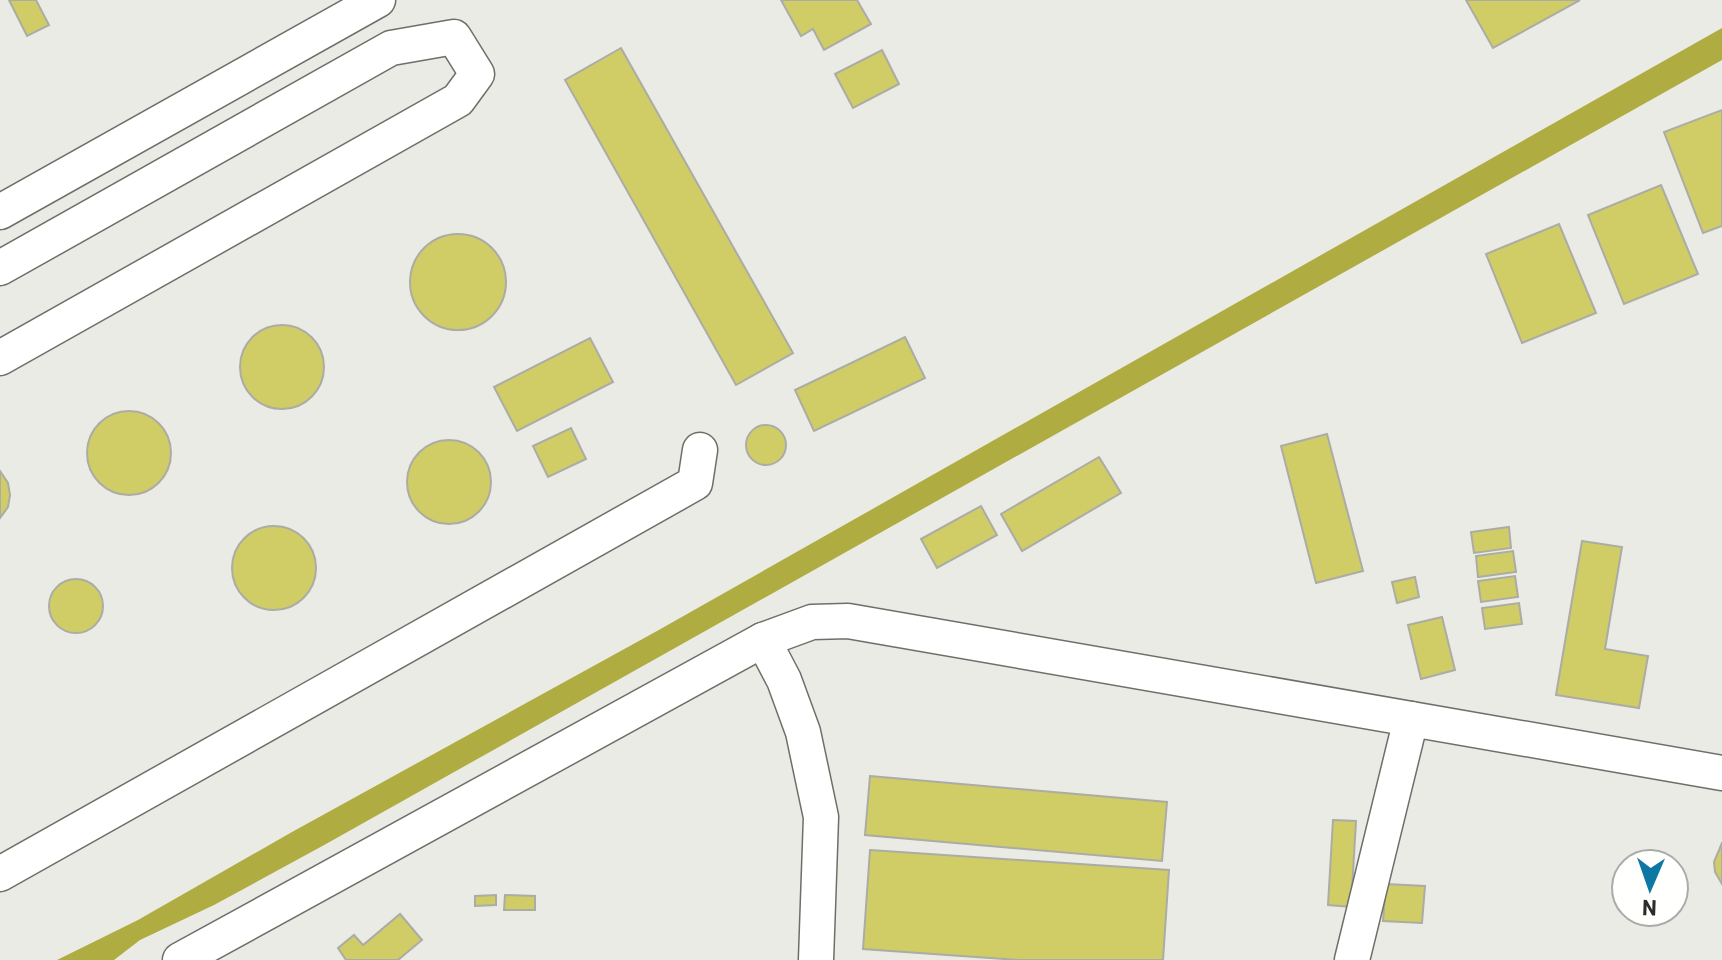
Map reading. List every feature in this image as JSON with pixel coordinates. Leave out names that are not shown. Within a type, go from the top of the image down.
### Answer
[{"type":"street","points":[[0,212],[378,0]]},
{"type":"street","points":[[0,268],[391,48],[454,37],[477,74],[458,100],[0,358]]},
{"type":"street","points":[[0,874],[695,483],[700,450]]},
{"type":"street","points":[[180,960],[763,640],[812,622],[848,621],[1722,773]]},
{"type":"street","points":[[763,640],[784,680],[803,732],[821,817],[816,960]]},
{"type":"street","points":[[1352,960],[1411,719]]},
{"type":"shaded area","points":[[1722,28],[1722,60],[326,844],[214,905],[140,940],[114,960],[57,960],[138,920],[657,631]]},
{"type":"building","points":[[9,0],[36,0],[49,25],[27,36]]},
{"type":"building","points":[[781,0],[857,0],[871,24],[824,50],[813,29],[801,36]]},
{"type":"building","points":[[1466,0],[1580,0],[1493,48]]},
{"type":"building","points":[[621,48],[793,353],[736,385],[565,80]]},
{"type":"building","points":[[882,50],[899,84],[853,108],[835,74]]},
{"type":"building","points":[[1722,110],[1722,226],[1703,233],[1664,132]]},
{"type":"building","points":[[1661,185],[1698,274],[1624,304],[1588,215]]},
{"type":"building","points":[[1559,224],[1596,313],[1522,343],[1486,254]]},
{"type":"building","points":[[458,234],[476,238],[492,248],[502,264],[506,282],[502,300],[492,316],[476,326],[458,330],[440,326],[424,316],[414,300],[410,282],[414,264],[424,248],[440,238]]},
{"type":"building","points":[[282,325],[298,328],[312,337],[321,351],[324,367],[321,383],[312,397],[298,406],[282,409],[266,406],[252,397],[243,383],[240,367],[243,351],[252,337],[266,328]]},
{"type":"building","points":[[905,337],[925,378],[814,431],[795,390]]},
{"type":"building","points":[[590,338],[613,382],[517,431],[494,387]]},
{"type":"building","points":[[129,411],[145,414],[164,430],[171,453],[168,469],[152,488],[129,495],[113,492],[94,476],[87,453],[90,437],[106,418]]},
{"type":"building","points":[[766,425],[780,431],[786,445],[780,459],[766,465],[752,459],[746,445],[752,431]]},
{"type":"building","points":[[571,428],[586,459],[548,477],[533,446]]},
{"type":"building","points":[[1327,434],[1363,571],[1316,583],[1281,446]]},
{"type":"building","points":[[449,440],[465,443],[484,459],[491,482],[488,498],[472,517],[449,524],[433,521],[414,505],[407,482],[410,466],[426,447]]},
{"type":"building","points":[[1099,457],[1121,493],[1022,551],[1001,514]]},
{"type":"building","points":[[0,471],[8,483],[10,495],[8,507],[0,518]]},
{"type":"building","points":[[981,506],[997,535],[937,568],[921,539]]},
{"type":"building","points":[[274,526],[290,529],[309,545],[316,568],[313,584],[297,603],[274,610],[258,607],[239,591],[232,568],[235,552],[251,533]]},
{"type":"building","points":[[1509,527],[1511,548],[1474,553],[1471,532]]},
{"type":"building","points":[[1582,541],[1622,547],[1605,649],[1648,656],[1639,708],[1556,695]]},
{"type":"building","points":[[1513,551],[1516,572],[1478,577],[1476,556]]},
{"type":"building","points":[[1515,576],[1518,597],[1481,602],[1478,581]]},
{"type":"building","points":[[1415,577],[1419,597],[1397,603],[1392,582]]},
{"type":"building","points":[[76,579],[95,587],[103,606],[95,625],[76,633],[57,625],[49,606],[57,587]]},
{"type":"building","points":[[1519,603],[1522,624],[1485,629],[1482,608]]},
{"type":"building","points":[[1442,617],[1455,670],[1421,679],[1408,625]]},
{"type":"building","points":[[870,776],[1167,802],[1162,861],[865,835]]},
{"type":"building","points":[[1333,820],[1356,821],[1351,907],[1328,905]]},
{"type":"building","points":[[1722,843],[1722,884],[1715,872],[1714,862]]},
{"type":"building","points":[[870,850],[1169,870],[1163,960],[1018,960],[863,949]]},
{"type":"building","points":[[1386,884],[1425,886],[1422,923],[1383,921]]},
{"type":"building","points":[[496,895],[496,905],[475,906],[475,896]]},
{"type":"building","points":[[505,895],[535,896],[535,910],[504,910]]},
{"type":"building","points":[[400,914],[422,940],[398,960],[346,960],[338,948],[354,935],[363,945]]}]
